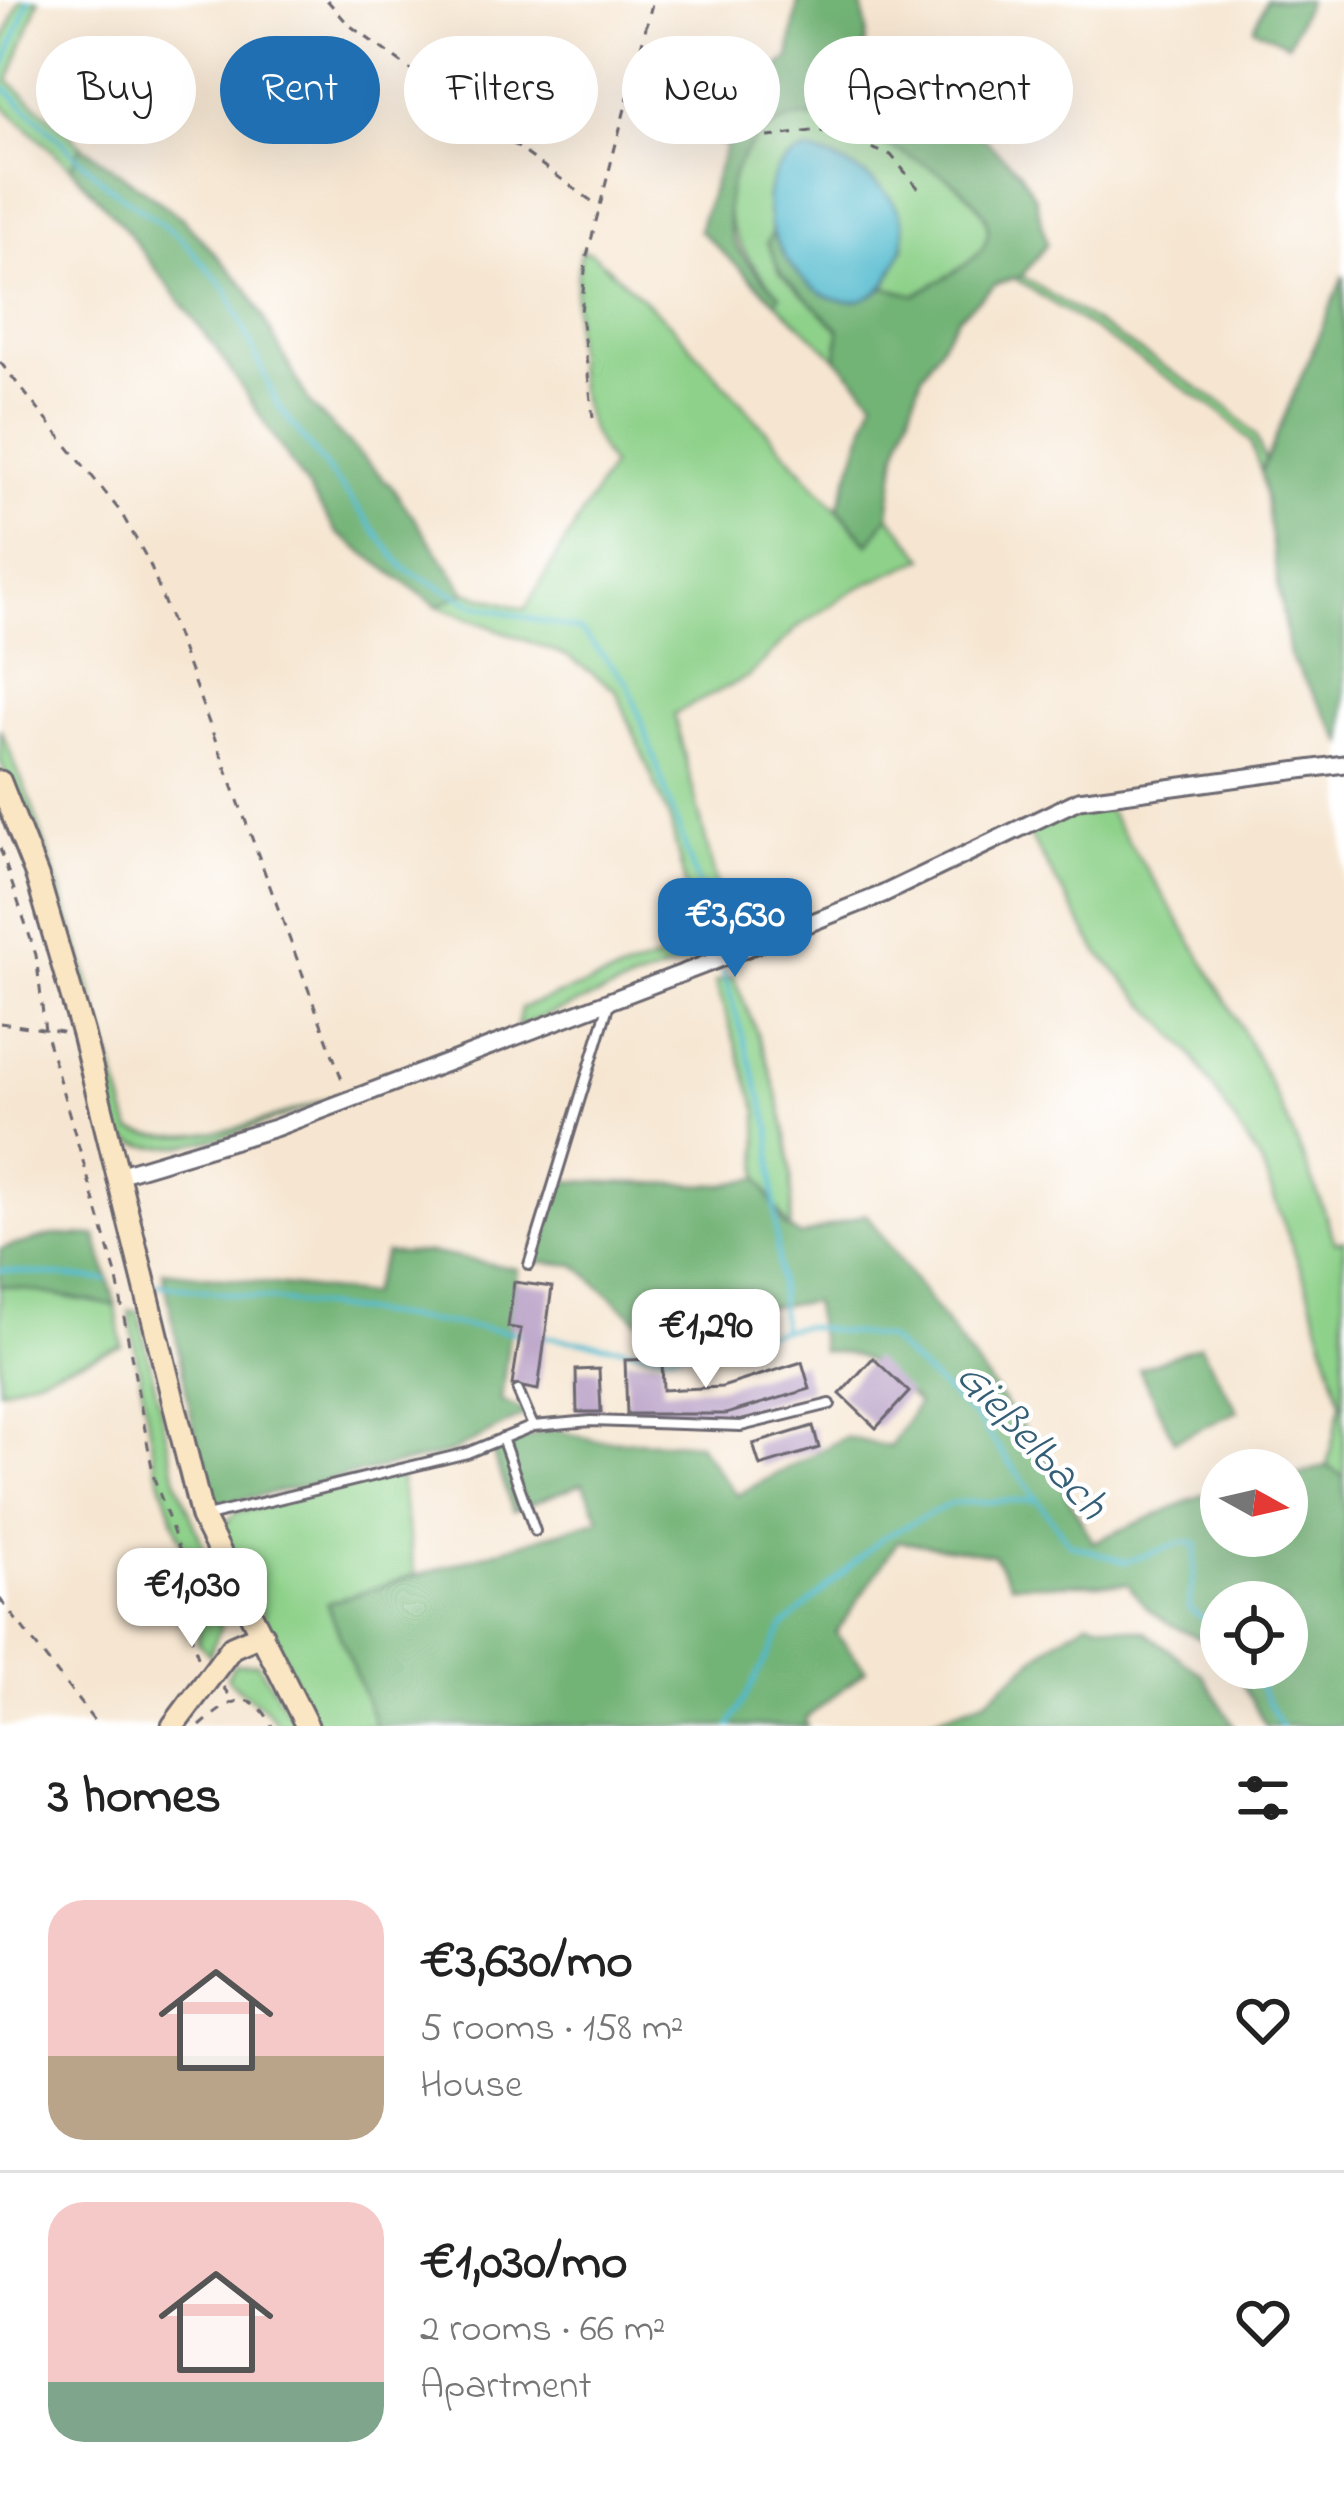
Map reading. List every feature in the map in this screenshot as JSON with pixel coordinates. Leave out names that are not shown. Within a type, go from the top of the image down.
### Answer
[{"type":"main road","points":[[0,782],[37,876],[118,1175],[128,1273],[147,1306],[202,1517],[307,1726]]},
{"type":"main road","points":[[173,1726],[232,1647],[262,1634]]},
{"type":"street","points":[[118,1175],[274,1128],[883,894],[1078,800],[1344,764]]},
{"type":"lane","points":[[529,1265],[610,998]]},
{"type":"lane","points":[[518,1391],[533,1426]]},
{"type":"lane","points":[[202,1517],[466,1453],[533,1426],[590,1421],[742,1426],[830,1404]]},
{"type":"lane","points":[[502,1438],[535,1531]]},
{"type":"path","points":[[327,0],[348,24],[599,206]]},
{"type":"path","points":[[644,36],[653,0]]},
{"type":"path","points":[[593,418],[580,313],[599,206],[622,122]]},
{"type":"path","points":[[780,135],[818,130],[891,155],[919,189]]},
{"type":"path","points":[[0,362],[120,511],[149,562],[349,1099]]},
{"type":"path","points":[[0,848],[40,969],[45,1031],[128,1273],[122,1300],[154,1478],[193,1588],[195,1656],[232,1699],[255,1702],[272,1726]]},
{"type":"path","points":[[0,1023],[45,1031]]},
{"type":"path","points":[[0,1599],[98,1726]]},
{"type":"path","points":[[200,1726],[232,1699]]},
{"type":"green space","points":[[20,0],[39,0],[9,81],[36,105],[36,136],[0,103],[0,49]]},
{"type":"green space","points":[[798,0],[861,0],[866,36],[804,36],[804,118],[780,124],[780,67],[789,58]]},
{"type":"green space","points":[[1266,0],[1308,0],[1288,44],[1254,28]]},
{"type":"green space","points":[[793,116],[804,118],[804,144],[886,144],[943,175],[984,216],[987,238],[977,255],[915,295],[885,287],[905,246],[768,207],[772,234],[767,242],[781,274],[839,330],[837,359],[776,302],[780,295],[740,245],[727,207],[734,168],[752,144],[780,144],[780,124]]},
{"type":"green space","points":[[45,144],[81,145],[71,168]]},
{"type":"green space","points":[[727,144],[753,144],[734,174],[728,216],[736,245],[780,295],[776,302],[699,230]]},
{"type":"green space","points":[[883,144],[990,144],[1019,171],[1036,199],[1047,244],[1022,276],[996,284],[958,317],[922,375],[897,452],[889,515],[869,544],[838,508],[874,399],[837,359],[839,329],[781,274],[767,242],[772,234],[806,279],[833,297],[866,296],[885,287],[915,295],[962,267],[983,247],[988,225],[977,203],[955,183]]},
{"type":"green space","points":[[81,145],[182,218],[247,288],[310,404],[392,487],[466,592],[437,606],[337,533],[215,347],[123,226],[71,168]]},
{"type":"green space","points":[[581,250],[592,253],[673,326],[868,544],[889,515],[925,558],[856,589],[798,627],[749,676],[674,714],[732,944],[517,1027],[521,1008],[699,945],[670,821],[616,690],[569,657],[437,606],[466,592],[525,609],[611,466],[586,416],[575,362],[574,306]]},
{"type":"green space","points":[[1344,275],[1344,743],[1289,656],[1261,472]]},
{"type":"green space","points":[[1022,276],[1229,408],[1255,435],[1265,461],[1261,472],[1250,441],[1222,413],[1014,278]]},
{"type":"green space","points":[[0,728],[32,805],[79,946],[131,1131],[185,1136],[212,1133],[342,1094],[197,1143],[141,1145],[121,1136],[26,823],[0,760]]},
{"type":"green space","points":[[1104,805],[1234,1016],[1290,1126],[1335,1242],[1344,1240],[1344,1477],[1327,1466],[1341,1403],[1309,1291],[1261,1163],[1189,1050],[1098,952],[1025,828],[1065,811]]},
{"type":"green space","points":[[733,976],[758,1037],[786,1131],[790,1230],[759,1178],[758,1112],[715,982]]},
{"type":"green space","points":[[759,1178],[784,1226],[800,1236],[866,1214],[1050,1465],[1093,1542],[1200,1496],[1200,1557],[1308,1557],[1308,1472],[1327,1466],[1344,1477],[1344,1726],[1266,1726],[1245,1689],[1308,1689],[1308,1581],[1200,1581],[1200,1638],[1158,1616],[1128,1584],[1011,1584],[993,1555],[898,1541],[836,1633],[866,1670],[805,1719],[807,1726],[376,1726],[327,1603],[600,1519],[583,1483],[513,1511],[491,1449],[553,1429],[594,1440],[697,1443],[737,1495],[845,1437],[890,1447],[918,1403],[865,1360],[822,1351],[812,1302],[639,1322],[576,1265],[531,1261],[559,1181],[722,1185]]},
{"type":"green space","points":[[54,1235],[96,1236],[116,1306],[0,1285],[0,1249]]},
{"type":"green space","points":[[385,1253],[434,1253],[517,1269],[501,1401],[528,1413],[450,1453],[209,1507],[163,1271],[369,1295]]},
{"type":"green space","points":[[0,1285],[116,1306],[122,1346],[0,1390]]},
{"type":"green space","points":[[129,1311],[138,1311],[176,1478],[217,1581],[220,1628],[210,1655],[198,1643],[202,1604],[155,1464]]},
{"type":"green space","points":[[1200,1345],[1238,1411],[1174,1441],[1139,1369]]},
{"type":"green space","points":[[399,1474],[415,1575],[327,1603],[376,1726],[316,1726],[222,1527],[235,1513]]},
{"type":"green space","points":[[1088,1621],[1144,1631],[1200,1673],[1200,1689],[1212,1689],[1234,1726],[915,1726],[987,1699],[1054,1642]]},
{"type":"green space","points":[[257,1663],[297,1726],[278,1726],[227,1677],[234,1664]]},
{"type":"water","points":[[806,151],[864,175],[894,203],[902,221],[904,240],[898,260],[884,285],[870,296],[845,301],[820,292],[797,273],[780,247],[769,218],[769,190],[780,166]]},
{"type":"building","points":[[514,1282],[552,1287],[538,1390],[512,1385],[521,1329],[508,1327]]},
{"type":"building","points":[[873,1358],[909,1392],[876,1428],[840,1394]]},
{"type":"building","points":[[662,1359],[663,1390],[722,1387],[802,1362],[810,1389],[726,1414],[627,1414],[625,1360]]},
{"type":"building","points":[[599,1369],[601,1412],[577,1412],[576,1370]]},
{"type":"building","points":[[813,1426],[819,1448],[760,1466],[753,1444]]},
{"type":"waterway","points":[[0,76],[29,0]]},
{"type":"waterway","points":[[0,83],[107,185],[181,238],[227,290],[278,406],[405,569],[475,605],[581,631],[628,683],[720,947]]},
{"type":"waterway","points":[[723,971],[770,1127],[782,1330]]},
{"type":"waterway","name":"Gießelbach","points":[[0,1270],[106,1280]]},
{"type":"waterway","name":"Gießelbach","points":[[157,1284],[525,1334]]},
{"type":"waterway","name":"Gießelbach","points":[[543,1336],[666,1354],[802,1326],[886,1338],[978,1420],[1070,1544],[1126,1562],[1183,1542],[1197,1544],[1189,1609],[1200,1616]]},
{"type":"waterway","points":[[730,1726],[783,1627],[882,1538],[952,1503],[1037,1500]]},
{"type":"waterway","name":"Gießelbach","points":[[1261,1689],[1281,1726]]}]
